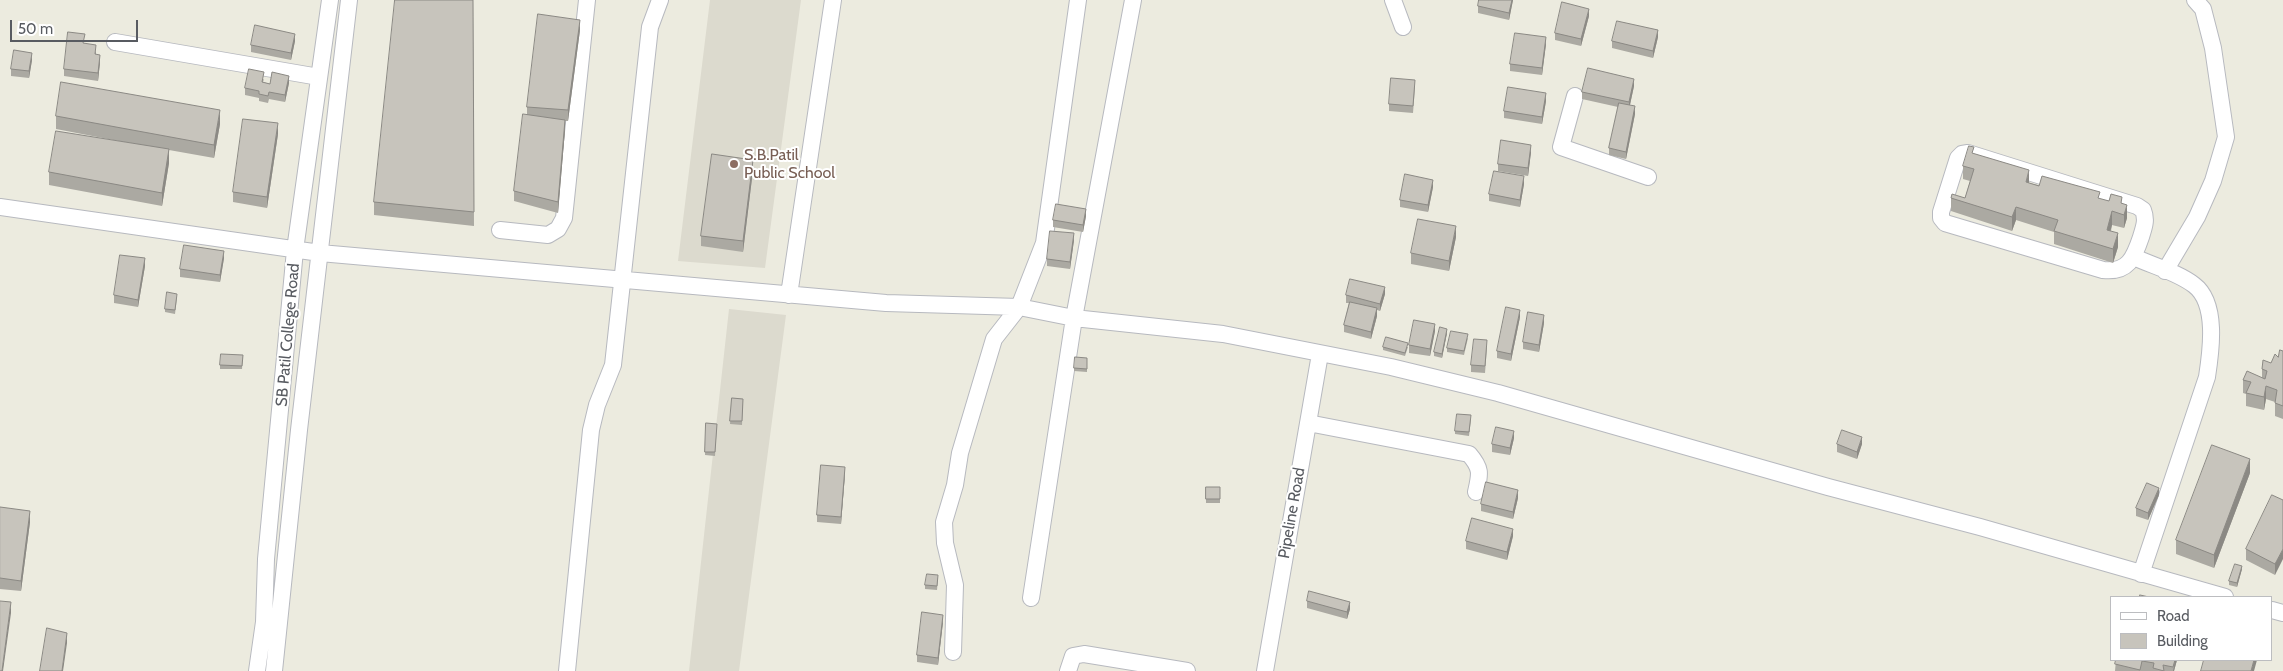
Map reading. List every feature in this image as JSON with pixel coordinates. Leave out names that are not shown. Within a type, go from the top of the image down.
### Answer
[{"type":"street","name":"SB Patil College Road","points":[[257,671],[264,622],[266,559],[295,250],[330,0]]},
{"type":"street","name":"SB Patil College Road","points":[[274,671],[299,430],[349,0]]},
{"type":"street","points":[[500,230],[548,235],[558,229],[564,218],[587,0]]},
{"type":"street","points":[[567,671],[591,430],[597,405],[613,365],[650,27],[660,0]]},
{"type":"street","points":[[789,295],[834,0]]},
{"type":"street","points":[[953,652],[954,585],[945,543],[944,522],[948,512],[960,453],[994,339],[1019,307],[1044,243],[1078,0]]},
{"type":"street","points":[[1031,598],[1074,318],[1133,0]]},
{"type":"street","points":[[1393,0],[1403,27]]},
{"type":"street","points":[[2165,271],[2197,217],[2213,181],[2226,137],[2213,48],[2203,9],[2195,0]]},
{"type":"street","points":[[116,42],[319,77]]},
{"type":"street","points":[[1575,96],[1561,146],[1648,177]]},
{"type":"street","points":[[1962,154],[1976,154],[2138,206],[2143,210],[2145,223],[2134,257],[2121,269],[2103,270],[1946,223],[1941,218],[1941,212],[1958,158],[1962,154]]},
{"type":"street","points":[[0,207],[320,253],[886,303],[1019,307],[1074,318],[1223,334],[1391,367],[1498,393],[2221,596]]},
{"type":"street","points":[[2134,257],[2195,286],[2204,296],[2211,326],[2212,346],[2207,377],[2141,574]]},
{"type":"street","name":"Pipeline Road","points":[[1265,671],[1320,354]]},
{"type":"street","points":[[1308,423],[1470,454],[1478,463],[1480,474],[1476,492]]},
{"type":"street","points":[[279,428],[299,430]]},
{"type":"street","points":[[266,559],[286,561]]},
{"type":"street","points":[[1068,671],[1073,656],[1084,654],[1187,671]]},
{"type":"shaded area","name":"S.B.Patil Public School","points":[[710,0],[801,0],[765,268],[678,261]]},
{"type":"shaded area","points":[[729,309],[786,315],[739,671],[689,671]]},
{"type":"building","points":[[395,0],[473,0],[474,212],[374,202]]},
{"type":"building","points":[[1479,0],[1512,0],[1509,13],[1478,6]]},
{"type":"building","points":[[1562,2],[1589,9],[1581,39],[1555,33]]},
{"type":"building","points":[[538,14],[580,20],[568,110],[527,107]]},
{"type":"building","points":[[1617,21],[1658,30],[1653,51],[1612,41]]},
{"type":"building","points":[[255,25],[295,34],[291,53],[251,45]]},
{"type":"building","points":[[68,32],[85,34],[83,43],[96,45],[95,54],[100,55],[98,73],[64,69]]},
{"type":"building","points":[[1515,33],[1546,37],[1542,68],[1510,64]]},
{"type":"building","points":[[14,50],[32,53],[29,71],[11,69]]},
{"type":"building","points":[[1588,68],[1634,79],[1629,102],[1582,92]]},
{"type":"building","points":[[249,69],[264,72],[262,82],[270,84],[272,72],[289,76],[285,95],[269,92],[268,96],[259,94],[259,91],[245,88]]},
{"type":"building","points":[[1391,78],[1415,80],[1413,106],[1389,104]]},
{"type":"building","points":[[61,82],[220,110],[214,145],[56,116]]},
{"type":"building","points":[[1508,87],[1546,93],[1542,117],[1504,111]]},
{"type":"building","points":[[1619,103],[1635,106],[1626,152],[1609,148]]},
{"type":"building","points":[[523,114],[565,120],[558,202],[514,191]]},
{"type":"building","points":[[243,119],[278,123],[267,197],[233,192]]},
{"type":"building","points":[[56,131],[169,149],[162,193],[49,172]]},
{"type":"building","points":[[1501,140],[1531,145],[1528,168],[1498,164]]},
{"type":"building","points":[[1969,146],[1974,147],[1972,153],[2029,170],[2026,182],[2039,186],[2042,176],[2100,192],[2098,198],[2109,201],[2111,194],[2122,197],[2121,203],[2127,205],[2124,215],[2112,211],[2107,230],[2118,233],[2113,249],[2054,231],[2058,220],[2016,207],[2012,217],[1951,198],[1952,194],[1965,198],[1974,169],[1963,166]]},
{"type":"building","points":[[712,154],[753,160],[743,241],[701,236]]},
{"type":"building","points":[[1494,171],[1524,176],[1520,200],[1489,194]]},
{"type":"building","points":[[1405,174],[1433,180],[1428,205],[1400,200]]},
{"type":"building","points":[[1056,204],[1086,209],[1083,225],[1053,220]]},
{"type":"building","points":[[1418,219],[1456,226],[1449,261],[1411,253]]},
{"type":"building","points":[[1050,231],[1074,233],[1070,262],[1047,259]]},
{"type":"building","points":[[184,245],[224,251],[220,275],[180,269]]},
{"type":"building","points":[[120,255],[145,258],[138,300],[114,295]]},
{"type":"building","points":[[1350,279],[1385,287],[1380,304],[1346,295]]},
{"type":"building","points":[[167,292],[177,294],[175,310],[165,309]]},
{"type":"building","points":[[1350,302],[1377,308],[1371,332],[1344,325]]},
{"type":"building","points":[[1506,307],[1520,310],[1511,354],[1497,351]]},
{"type":"building","points":[[1528,312],[1544,315],[1539,345],[1523,342]]},
{"type":"building","points":[[1414,320],[1435,324],[1430,349],[1409,345]]},
{"type":"building","points":[[1440,327],[1447,329],[1442,354],[1434,352]]},
{"type":"building","points":[[1451,331],[1468,334],[1464,351],[1447,348]]},
{"type":"building","points":[[1386,337],[1408,343],[1405,353],[1383,347]]},
{"type":"building","points":[[1474,339],[1487,340],[1485,366],[1471,365]]},
{"type":"building","points":[[2280,350],[2283,351],[2283,406],[2275,403],[2277,390],[2266,386],[2264,397],[2246,393],[2251,382],[2243,380],[2247,371],[2265,379],[2267,371],[2262,369],[2263,360],[2271,363],[2275,354],[2278,357]]},
{"type":"building","points":[[221,354],[243,355],[242,366],[220,365]]},
{"type":"building","points":[[1075,357],[1087,358],[1087,369],[1074,368]]},
{"type":"building","points":[[732,398],[743,399],[742,421],[730,421]]},
{"type":"building","points":[[1457,414],[1471,415],[1469,432],[1455,431]]},
{"type":"building","points":[[706,423],[717,424],[715,452],[705,452]]},
{"type":"building","points":[[1496,427],[1514,431],[1510,448],[1492,444]]},
{"type":"building","points":[[1842,430],[1862,437],[1857,452],[1837,444]]},
{"type":"building","points":[[2212,445],[2250,459],[2214,555],[2176,540]]},
{"type":"building","points":[[821,465],[845,467],[841,517],[817,515]]},
{"type":"building","points":[[1486,482],[1518,490],[1513,512],[1481,504]]},
{"type":"building","points":[[2147,483],[2159,488],[2148,513],[2136,508]]},
{"type":"building","points":[[1206,487],[1220,487],[1220,499],[1206,499]]},
{"type":"building","points":[[2272,495],[2283,500],[2283,549],[2275,564],[2246,549]]},
{"type":"building","points":[[0,507],[30,511],[21,581],[0,578]]},
{"type":"building","points":[[1472,518],[1513,529],[1507,552],[1466,541]]},
{"type":"building","points":[[2235,564],[2242,566],[2237,583],[2229,581]]},
{"type":"building","points":[[927,574],[938,575],[937,586],[925,585]]},
{"type":"building","points":[[1309,591],[1350,602],[1347,612],[1307,601]]},
{"type":"building","points":[[0,601],[11,602],[2,671],[0,671]]},
{"type":"building","points":[[922,612],[943,615],[938,658],[917,655]]},
{"type":"building","points":[[47,628],[67,633],[62,671],[40,671]]},
{"type":"building","points":[[2116,661],[2142,661],[2140,670],[2115,664]]},
{"type":"building","points":[[2142,661],[2175,661],[2173,667],[2163,665],[2164,671],[2153,668],[2154,663]]},
{"type":"building","points":[[2204,661],[2254,661],[2251,671],[2201,671]]},
{"type":"place","name":"S.B.Patil Public School","points":[[734,164]]}]
